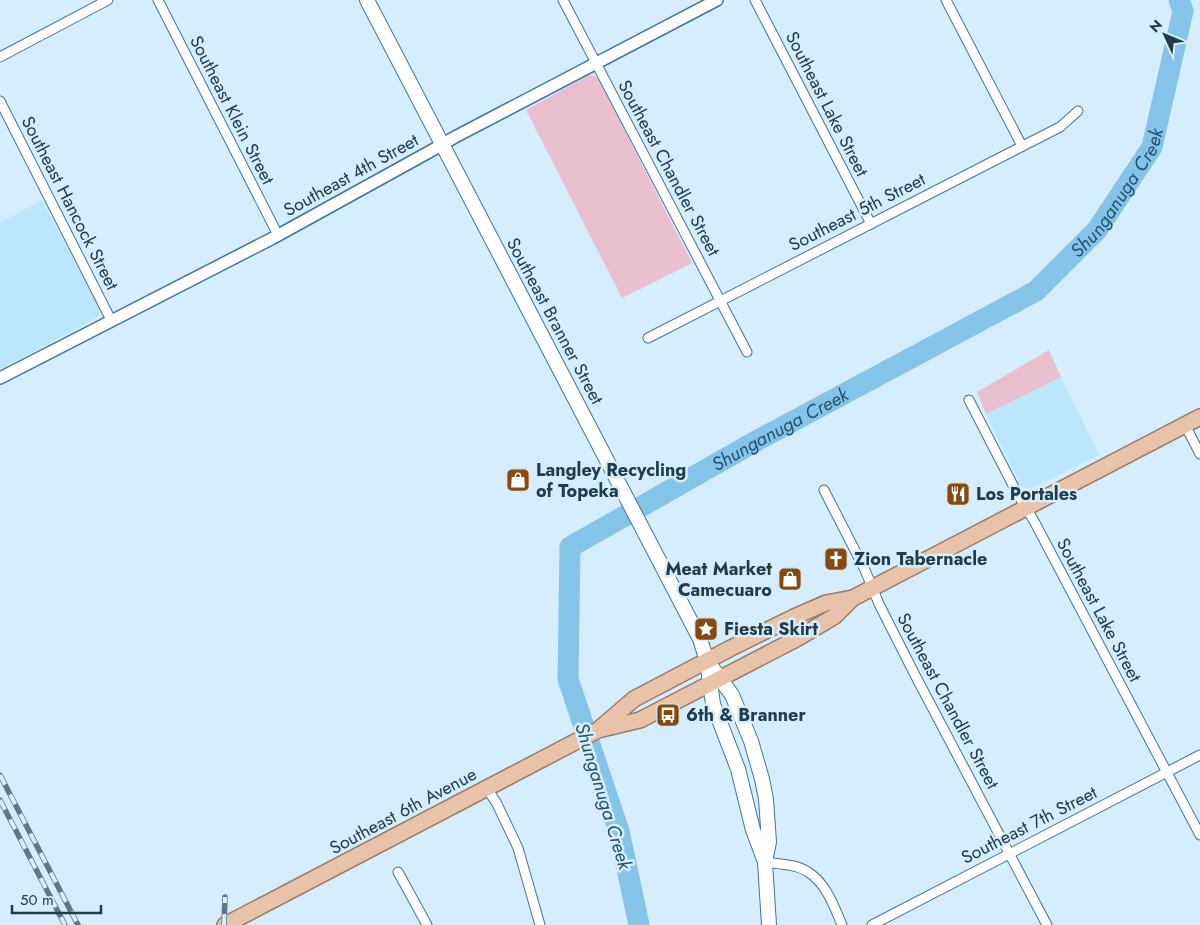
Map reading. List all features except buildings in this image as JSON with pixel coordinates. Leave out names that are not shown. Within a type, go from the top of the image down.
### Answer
[{"type":"main road","name":"Southeast Branner Street","points":[[367,0],[700,639],[715,681],[713,704],[738,769],[752,830],[765,862]]},
{"type":"main road","name":"Southeast 6th Avenue","points":[[226,925],[598,730],[640,720],[805,634],[835,616],[853,598],[1200,416]]},
{"type":"main road","name":"Southeast 6th Avenue","points":[[598,730],[634,699],[707,661],[826,603],[853,598]]},
{"type":"main road","name":"Southeast Branner Street","points":[[715,681],[732,695],[751,741],[760,772],[766,799],[769,842],[765,862]]},
{"type":"main road","points":[[765,862],[769,925]]},
{"type":"street","points":[[0,57],[108,0]]},
{"type":"street","name":"Southeast Klein Street","points":[[158,0],[278,235]]},
{"type":"street","name":"Southeast Chandler Street","points":[[563,0],[746,352]]},
{"type":"street","name":"Southeast 4th Street","points":[[0,378],[278,235],[442,144],[717,0]]},
{"type":"street","name":"Southeast Lake Street","points":[[755,0],[871,224]]},
{"type":"street","points":[[946,0],[1022,146]]},
{"type":"street","name":"Southeast Hancock Street","points":[[0,101],[111,320]]},
{"type":"street","name":"Southeast 5th Street","points":[[648,338],[1060,128],[1078,111]]},
{"type":"street","name":"Southeast Lake Street","points":[[969,400],[1200,835]]},
{"type":"street","points":[[1185,424],[1200,454]]},
{"type":"street","name":"Southeast Chandler Street","points":[[824,490],[865,570],[915,676],[1047,925]]},
{"type":"street","name":"Southeast 7th Street","points":[[872,925],[1200,754]]},
{"type":"street","points":[[487,788],[513,836],[540,925]]},
{"type":"street","points":[[765,862],[807,871],[820,883],[834,905],[842,925]]},
{"type":"street","points":[[398,872],[427,925]]},
{"type":"shaded area","points":[[589,75],[596,77],[601,84],[692,263],[622,298],[526,110]]},
{"type":"shaded area","points":[[42,200],[99,308],[99,315],[95,319],[0,369],[0,223]]},
{"type":"shaded area","points":[[1049,350],[1061,377],[986,414],[977,392]]},
{"type":"shaded area","points":[[1061,377],[1099,455],[1031,489],[1025,488],[1021,486],[986,414]]},
{"type":"waterway","name":"Shunganuga Creek","points":[[639,925],[619,831],[568,679],[570,547],[758,440],[1036,291],[1097,230],[1152,147],[1183,11],[1179,0]]},
{"type":"railway","points":[[0,775],[78,925]]},
{"type":"railway","points":[[0,800],[65,925]]},
{"type":"railway","points":[[224,925],[225,897]]},
{"type":"place","name":"Langley Recycling of Topeka","points":[[518,480]]},
{"type":"place","name":"Los Portales","points":[[958,494]]},
{"type":"place","name":"Zion Tabernacle","points":[[836,559]]},
{"type":"place","name":"Meat Market Camecuaro","points":[[790,579]]},
{"type":"place","name":"Fiesta Skirt","points":[[706,629]]},
{"type":"place","name":"6th & Branner","points":[[668,715]]}]
